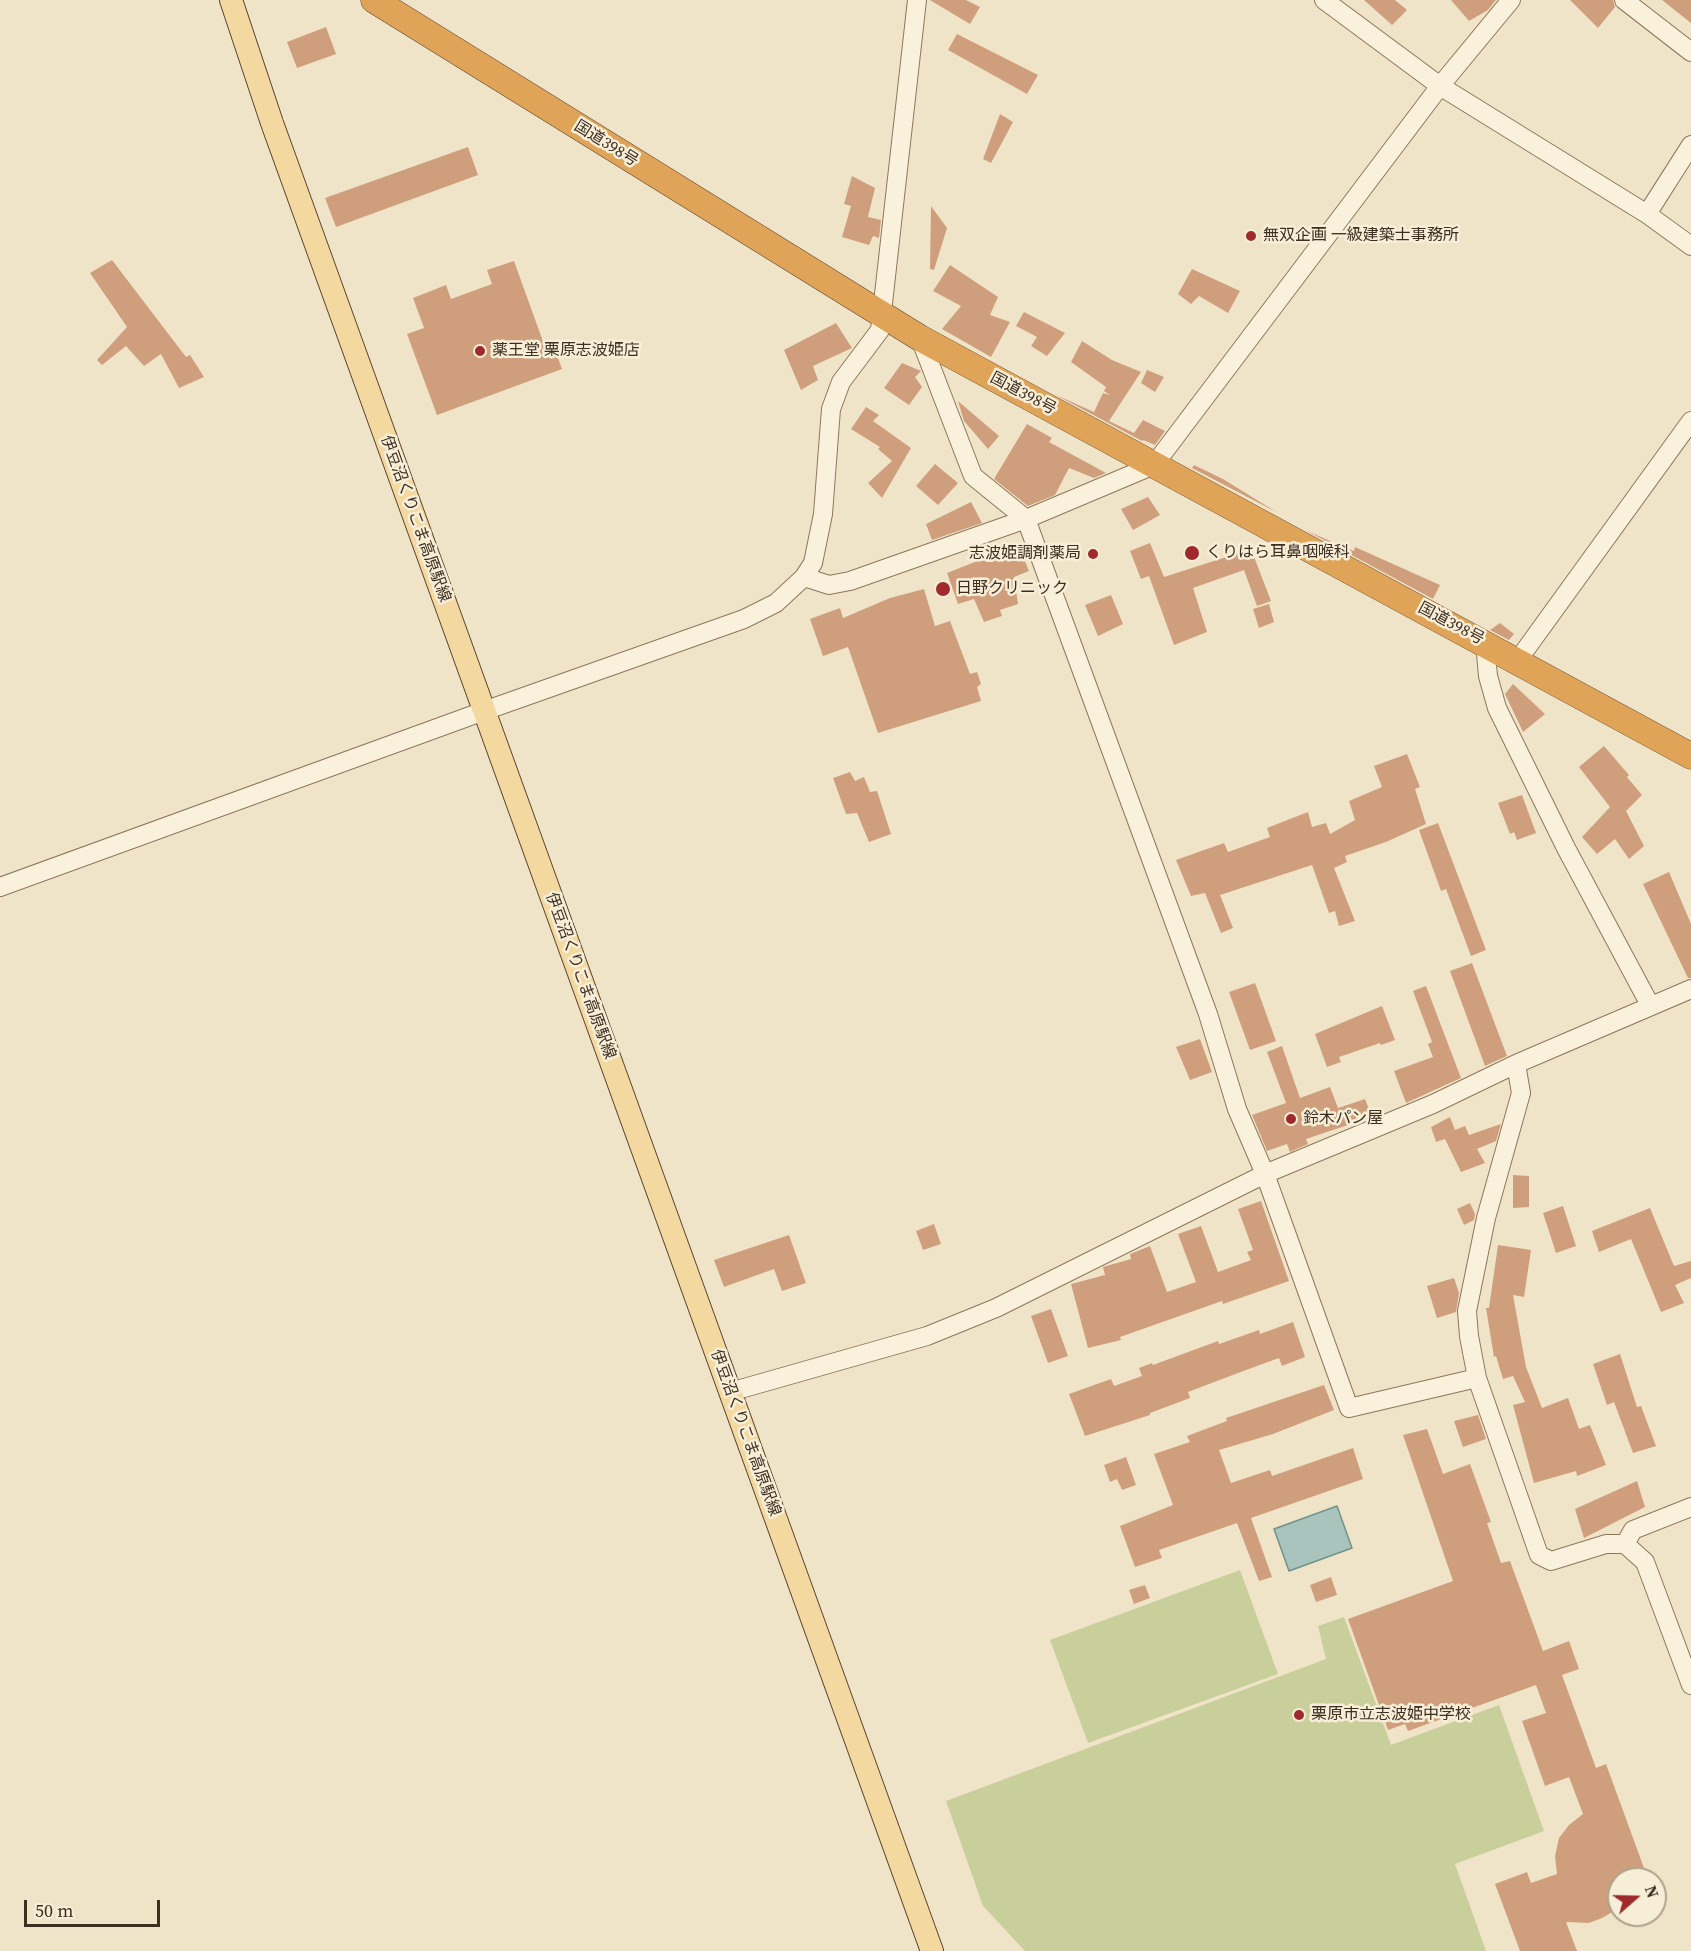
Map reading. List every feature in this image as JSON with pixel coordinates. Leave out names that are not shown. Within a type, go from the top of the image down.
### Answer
[{"type":"highway","name":"国道398号","points":[[374,0],[920,338],[1485,642],[1691,756]]},
{"type":"main road","name":"伊豆沼くりこま高原駅線","points":[[231,0],[272,123],[932,1951]]},
{"type":"street","points":[[0,887],[744,619],[776,603],[804,577],[813,563],[823,514],[831,409],[841,382],[880,330],[917,0]]},
{"type":"street","points":[[1324,0],[1440,86],[1647,214],[1691,246]]},
{"type":"street","points":[[804,577],[829,585],[850,581],[1026,519],[1154,465],[1440,86],[1510,0]]},
{"type":"street","points":[[1624,0],[1691,52]]},
{"type":"street","points":[[1647,214],[1691,145]]},
{"type":"street","points":[[920,338],[973,476],[1026,519],[1208,1014],[1238,1109],[1265,1174],[1349,1408],[1477,1378]]},
{"type":"street","points":[[1518,660],[1691,421]]},
{"type":"street","points":[[1485,642],[1488,676],[1497,708],[1566,848],[1650,1005]]},
{"type":"street","points":[[730,1392],[927,1336],[986,1312],[1265,1174],[1433,1104],[1516,1064],[1691,989]]},
{"type":"street","points":[[1516,1064],[1521,1093],[1486,1218],[1467,1311],[1477,1378],[1539,1555],[1551,1560],[1606,1544],[1625,1544],[1645,1562],[1691,1685]]},
{"type":"street","points":[[1625,1544],[1633,1530],[1691,1508]]},
{"type":"green space","points":[[1240,1570],[1278,1674],[1088,1743],[1050,1640]]},
{"type":"green space","points":[[1344,1617],[1391,1745],[1499,1705],[1544,1831],[1455,1864],[1486,1951],[1025,1951],[983,1906],[946,1801],[1326,1659],[1318,1626]]},
{"type":"water","points":[[1337,1506],[1352,1548],[1289,1571],[1274,1529]]},
{"type":"building","points":[[930,0],[966,0],[980,7],[970,24]]},
{"type":"building","points":[[1364,0],[1395,0],[1407,10],[1392,25]]},
{"type":"building","points":[[1451,0],[1496,0],[1488,10],[1469,21]]},
{"type":"building","points":[[1570,0],[1613,0],[1615,7],[1598,28]]},
{"type":"building","points":[[1662,0],[1691,0],[1691,23]]},
{"type":"building","points":[[326,27],[336,54],[297,68],[287,42]]},
{"type":"building","points":[[957,34],[1038,75],[1027,94],[948,50]]},
{"type":"building","points":[[1000,114],[1013,122],[991,163],[983,159]]},
{"type":"building","points":[[468,147],[478,175],[336,227],[325,198]]},
{"type":"building","points":[[852,176],[875,188],[868,217],[881,220],[879,238],[873,236],[869,245],[842,237],[851,206],[844,204]]},
{"type":"building","points":[[931,206],[947,228],[934,270],[930,269]]},
{"type":"building","points":[[112,260],[186,357],[190,355],[204,377],[179,388],[161,354],[144,366],[126,346],[102,365],[97,360],[127,327],[90,273]]},
{"type":"building","points":[[514,261],[545,347],[553,344],[562,369],[437,415],[407,334],[424,328],[413,298],[446,285],[451,299],[492,284],[487,270]]},
{"type":"building","points":[[950,265],[998,297],[990,315],[1010,322],[991,357],[942,329],[961,306],[933,291]]},
{"type":"building","points":[[1192,269],[1240,291],[1228,313],[1199,296],[1191,304],[1178,294]]},
{"type":"building","points":[[1024,312],[1065,333],[1047,356],[1031,346],[1037,337],[1016,326]]},
{"type":"building","points":[[836,323],[852,348],[813,366],[818,380],[801,390],[784,350]]},
{"type":"building","points":[[1082,341],[1112,360],[1141,372],[1109,421],[1134,433],[1143,420],[1165,431],[1155,445],[1142,441],[1054,394],[1094,412],[1103,393],[1110,395],[1104,391],[1106,387],[1071,362]]},
{"type":"building","points":[[902,363],[921,371],[915,377],[922,387],[909,405],[884,388]]},
{"type":"building","points":[[1147,370],[1164,377],[1155,392],[1141,383]]},
{"type":"building","points":[[958,401],[999,436],[988,449],[964,421]]},
{"type":"building","points":[[866,407],[879,415],[873,421],[911,448],[882,498],[868,483],[892,461],[878,449],[880,447],[851,429]]},
{"type":"building","points":[[1027,424],[1052,438],[1049,442],[1106,473],[1094,478],[1069,468],[1055,495],[1028,506],[994,479]]},
{"type":"building","points":[[935,464],[958,483],[938,505],[916,486]]},
{"type":"building","points":[[1194,465],[1223,479],[1278,513],[1192,468]]},
{"type":"building","points":[[1148,497],[1160,515],[1133,530],[1121,509]]},
{"type":"building","points":[[971,502],[982,523],[932,540],[926,524]]},
{"type":"building","points":[[1307,531],[1354,551],[1355,547],[1440,585],[1433,599]]},
{"type":"building","points":[[1150,543],[1164,577],[1251,549],[1271,601],[1257,606],[1244,570],[1193,588],[1207,632],[1174,645],[1149,576],[1141,579],[1130,551]]},
{"type":"building","points":[[1018,545],[1029,571],[1014,577],[1018,604],[1000,610],[1002,616],[984,622],[974,599],[958,604],[947,573]]},
{"type":"building","points":[[924,589],[935,626],[950,621],[970,674],[977,672],[981,684],[977,687],[981,701],[878,733],[848,647],[823,656],[810,619],[840,608],[843,618],[890,598]]},
{"type":"building","points":[[1111,595],[1123,624],[1098,636],[1085,605]]},
{"type":"building","points":[[1269,604],[1274,622],[1259,628],[1253,609]]},
{"type":"building","points":[[1500,623],[1514,634],[1509,640],[1490,630]]},
{"type":"building","points":[[1513,684],[1545,714],[1523,732],[1505,694]]},
{"type":"building","points":[[1604,746],[1629,775],[1627,777],[1642,795],[1626,811],[1644,846],[1629,859],[1615,839],[1597,854],[1582,837],[1610,807],[1579,767]]},
{"type":"building","points":[[1407,754],[1420,787],[1415,789],[1426,824],[1386,842],[1345,856],[1347,862],[1334,868],[1355,921],[1339,926],[1335,911],[1329,913],[1312,865],[1220,895],[1233,928],[1221,933],[1205,893],[1191,896],[1176,860],[1224,843],[1228,852],[1270,837],[1267,828],[1308,812],[1312,827],[1326,823],[1330,834],[1355,820],[1349,801],[1382,787],[1374,766]]},
{"type":"building","points":[[850,772],[855,781],[864,777],[870,792],[877,791],[891,834],[869,842],[857,813],[846,814],[833,778]]},
{"type":"building","points":[[1522,795],[1536,833],[1517,840],[1514,832],[1510,834],[1498,803]]},
{"type":"building","points":[[1438,823],[1486,950],[1471,956],[1446,889],[1441,891],[1419,830]]},
{"type":"building","points":[[1669,872],[1691,924],[1691,978],[1688,978],[1643,884]]},
{"type":"building","points":[[1472,963],[1507,1056],[1485,1066],[1450,971]]},
{"type":"building","points":[[1255,983],[1276,1041],[1250,1050],[1229,992]]},
{"type":"building","points":[[1426,986],[1461,1078],[1406,1103],[1394,1071],[1433,1057],[1428,1044],[1432,1042],[1413,991]]},
{"type":"building","points":[[1382,1006],[1395,1040],[1339,1057],[1341,1062],[1327,1067],[1315,1034]]},
{"type":"building","points":[[1200,1039],[1212,1072],[1190,1080],[1176,1047]]},
{"type":"building","points":[[1282,1046],[1300,1098],[1330,1087],[1338,1108],[1365,1099],[1372,1117],[1306,1139],[1308,1144],[1290,1152],[1287,1144],[1267,1151],[1252,1115],[1286,1103],[1267,1052]]},
{"type":"building","points":[[1450,1117],[1455,1130],[1465,1126],[1469,1135],[1501,1124],[1496,1141],[1477,1149],[1485,1163],[1461,1172],[1445,1139],[1436,1142],[1431,1127]]},
{"type":"building","points":[[1513,1175],[1529,1176],[1529,1207],[1513,1208]]},
{"type":"building","points":[[1261,1201],[1289,1281],[1223,1304],[1222,1301],[1120,1337],[1121,1340],[1088,1348],[1071,1284],[1105,1275],[1103,1267],[1131,1259],[1130,1254],[1150,1246],[1167,1292],[1196,1282],[1178,1234],[1201,1226],[1218,1272],[1251,1260],[1247,1252],[1253,1250],[1238,1209]]},
{"type":"building","points":[[1470,1203],[1475,1214],[1474,1220],[1464,1225],[1457,1209]]},
{"type":"building","points":[[1563,1206],[1576,1246],[1556,1253],[1543,1213]]},
{"type":"building","points":[[1650,1208],[1674,1266],[1691,1261],[1691,1278],[1675,1285],[1684,1303],[1661,1312],[1631,1239],[1599,1252],[1592,1231]]},
{"type":"building","points":[[934,1224],[941,1244],[923,1250],[916,1231]]},
{"type":"building","points":[[789,1235],[806,1283],[782,1291],[774,1269],[724,1287],[714,1260]]},
{"type":"building","points":[[1498,1245],[1531,1250],[1524,1297],[1513,1295],[1526,1367],[1542,1408],[1568,1398],[1579,1429],[1590,1425],[1606,1465],[1577,1476],[1576,1471],[1534,1483],[1513,1405],[1525,1402],[1513,1376],[1503,1379],[1496,1356],[1494,1357],[1486,1308],[1489,1308]]},
{"type":"building","points":[[1454,1278],[1459,1293],[1456,1312],[1437,1318],[1427,1286]]},
{"type":"building","points":[[1051,1309],[1068,1356],[1048,1363],[1031,1316]]},
{"type":"building","points":[[1293,1322],[1305,1357],[1282,1366],[1279,1358],[1188,1392],[1190,1398],[1150,1413],[1150,1415],[1085,1436],[1069,1394],[1111,1379],[1114,1386],[1142,1376],[1139,1368],[1152,1363],[1153,1365],[1218,1341],[1219,1344],[1259,1330],[1260,1334]]},
{"type":"building","points":[[1620,1354],[1637,1407],[1641,1406],[1656,1446],[1633,1453],[1614,1402],[1607,1405],[1593,1364]]},
{"type":"building","points":[[1324,1385],[1334,1410],[1273,1434],[1219,1450],[1231,1483],[1270,1470],[1272,1476],[1353,1448],[1363,1479],[1251,1518],[1272,1577],[1259,1581],[1237,1523],[1159,1550],[1162,1558],[1135,1567],[1120,1526],[1173,1505],[1154,1454],[1190,1442],[1187,1436],[1227,1421],[1226,1418]]},
{"type":"building","points":[[1478,1415],[1486,1439],[1463,1447],[1454,1421]]},
{"type":"building","points":[[1427,1429],[1443,1474],[1470,1464],[1491,1522],[1487,1523],[1501,1563],[1510,1561],[1543,1651],[1569,1641],[1579,1669],[1562,1675],[1596,1768],[1606,1764],[1644,1867],[1607,1867],[1607,1915],[1589,1923],[1566,1922],[1577,1951],[1520,1951],[1495,1884],[1527,1872],[1531,1883],[1557,1874],[1555,1856],[1559,1838],[1569,1825],[1583,1814],[1569,1777],[1545,1786],[1522,1721],[1546,1713],[1536,1685],[1408,1731],[1405,1724],[1388,1730],[1348,1619],[1453,1581],[1403,1435]]},
{"type":"building","points":[[1126,1457],[1136,1485],[1122,1490],[1117,1479],[1110,1482],[1104,1465]]},
{"type":"building","points":[[1637,1481],[1645,1507],[1584,1538],[1575,1509]]},
{"type":"building","points":[[1331,1577],[1337,1595],[1316,1602],[1310,1585]]},
{"type":"building","points":[[1145,1585],[1150,1598],[1134,1604],[1129,1590]]},
{"type":"place","name":"無双企画 一級建築士事務所","points":[[1251,236]]},
{"type":"place","name":"薬王堂 栗原志波姫店","points":[[480,351]]},
{"type":"place","name":"くりはら耳鼻咽喉科","points":[[1192,553]]},
{"type":"place","name":"志波姫調剤薬局","points":[[1093,554]]},
{"type":"place","name":"日野クリニック","points":[[943,589]]},
{"type":"place","name":"鈴木パン屋","points":[[1291,1119]]},
{"type":"place","name":"栗原市立志波姫中学校","points":[[1299,1715]]}]
